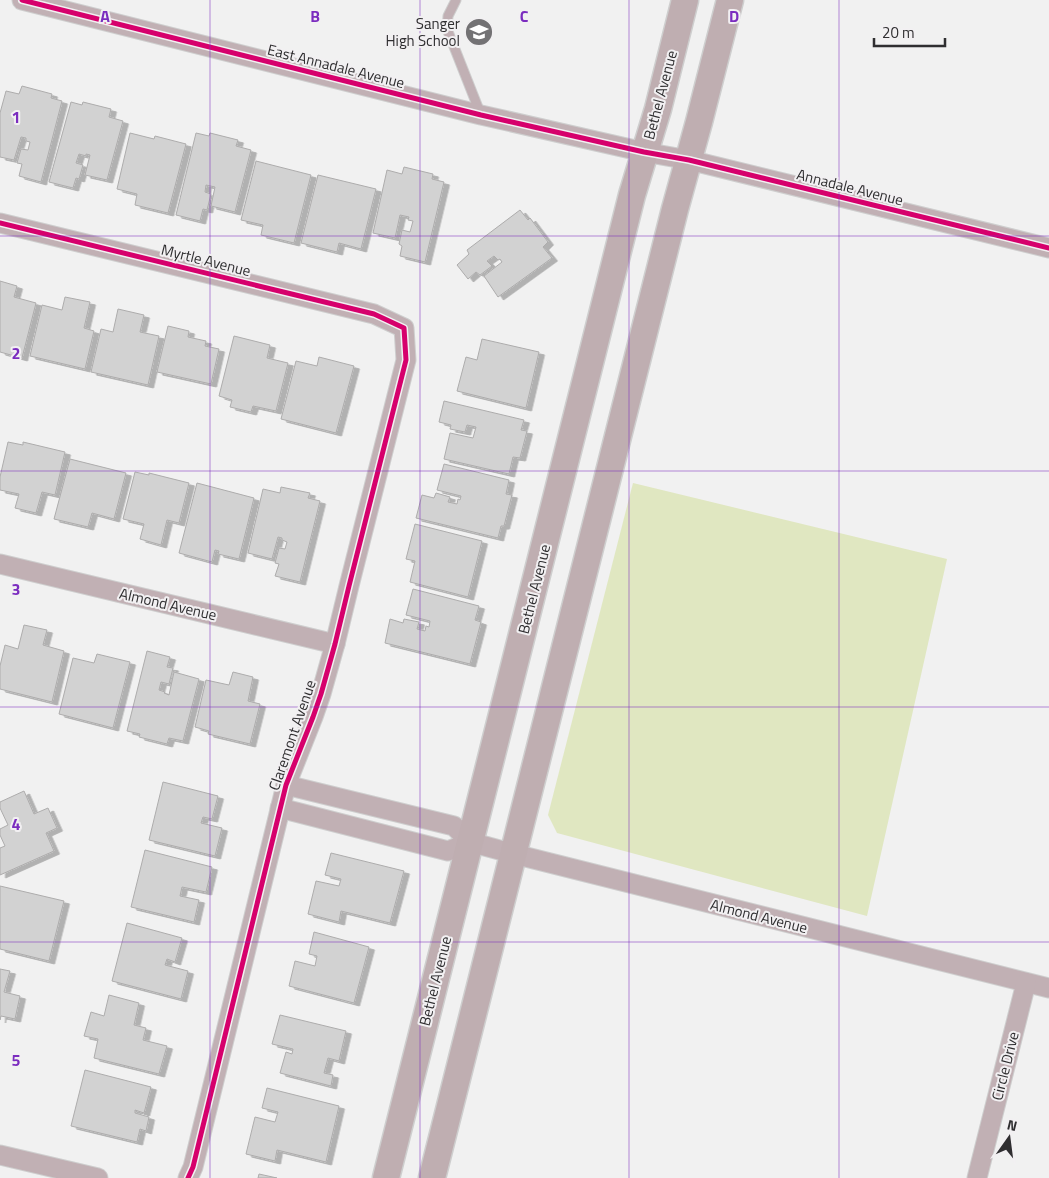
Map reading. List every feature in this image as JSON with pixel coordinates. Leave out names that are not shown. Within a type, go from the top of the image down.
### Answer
[{"type":"main road","name":"Bethel Avenue","points":[[386,1178],[630,204],[658,109],[685,0]]},
{"type":"main road","points":[[432,1178],[675,209],[730,0]]},
{"type":"street","name":"East Annadale Avenue","points":[[22,0],[68,6],[481,115],[644,152]]},
{"type":"street","name":"Annadale Avenue","points":[[644,152],[689,160],[1049,248]]},
{"type":"street","name":"Myrtle Avenue","points":[[0,223],[374,314],[404,328]]},
{"type":"street","name":"Claremont Avenue","points":[[188,1178],[193,1167],[286,785],[313,718],[335,644],[406,360],[404,328]]},
{"type":"street","name":"Almond Avenue","points":[[0,564],[335,644]]},
{"type":"street","name":"Almond Avenue","points":[[286,785],[454,826],[470,842],[514,854],[1049,988]]},
{"type":"street","points":[[280,808],[448,852],[470,842]]},
{"type":"street","name":"Circle Drive","points":[[977,1178],[1026,983]]},
{"type":"street","points":[[0,1155],[98,1178]]},
{"type":"lane","points":[[454,1],[448,16],[447,29],[481,115]]},
{"type":"green space","points":[[633,483],[947,559],[867,916],[557,833],[548,815]]},
{"type":"building","points":[[22,86],[52,94],[51,98],[62,101],[41,182],[19,176],[22,164],[17,163],[21,149],[28,150],[30,142],[26,141],[26,138],[21,137],[14,160],[0,157],[0,113],[6,91],[19,94]]},
{"type":"building","points":[[71,102],[82,105],[83,102],[111,109],[109,117],[123,121],[107,180],[85,175],[90,155],[79,154],[76,163],[83,165],[79,179],[76,178],[73,188],[49,182]]},
{"type":"building","points":[[130,133],[154,139],[155,136],[186,144],[168,213],[135,205],[137,194],[117,189]]},
{"type":"building","points":[[196,133],[209,136],[210,133],[238,140],[236,146],[251,150],[235,212],[211,206],[215,187],[206,185],[205,192],[211,194],[207,210],[203,209],[200,221],[176,215]]},
{"type":"building","points":[[256,161],[311,175],[294,243],[261,235],[263,225],[241,220]]},
{"type":"building","points":[[404,167],[433,174],[432,179],[444,182],[425,262],[400,256],[402,246],[399,244],[402,230],[410,232],[413,221],[408,220],[409,217],[400,215],[395,238],[373,233],[387,170],[402,174]]},
{"type":"building","points":[[318,175],[376,189],[361,249],[339,243],[337,252],[301,243]]},
{"type":"building","points":[[520,210],[528,220],[530,218],[548,242],[543,247],[552,258],[498,297],[484,276],[502,262],[500,259],[498,260],[494,256],[487,261],[492,266],[480,275],[476,272],[468,279],[457,265],[469,254],[467,250]]},
{"type":"building","points":[[0,281],[17,286],[14,297],[36,303],[22,358],[0,352]]},
{"type":"building","points":[[65,297],[90,302],[84,328],[94,331],[85,369],[30,356],[42,305],[62,310]]},
{"type":"building","points":[[118,309],[144,315],[140,332],[159,336],[148,385],[91,372],[101,329],[113,332]]},
{"type":"building","points":[[168,326],[189,331],[188,337],[206,341],[205,346],[219,349],[211,384],[157,372]]},
{"type":"building","points":[[234,336],[270,345],[267,358],[288,363],[276,411],[253,406],[251,412],[230,407],[232,400],[219,396]]},
{"type":"building","points":[[482,339],[539,352],[526,408],[457,391],[466,357],[477,360]]},
{"type":"building","points":[[319,357],[354,366],[336,433],[281,419],[296,361],[317,366]]},
{"type":"building","points":[[444,401],[524,420],[521,430],[527,431],[520,458],[513,457],[509,474],[444,459],[450,433],[473,438],[476,427],[467,425],[465,432],[450,429],[451,425],[439,422]]},
{"type":"building","points":[[8,442],[23,445],[23,442],[65,452],[55,495],[42,492],[36,513],[15,508],[19,494],[0,490],[0,477]]},
{"type":"building","points":[[70,459],[126,473],[114,519],[92,513],[88,527],[54,519]]},
{"type":"building","points":[[444,464],[509,480],[506,494],[512,495],[504,526],[501,526],[498,538],[416,518],[422,495],[434,498],[436,493],[450,497],[448,502],[457,504],[458,499],[460,500],[461,496],[437,490]]},
{"type":"building","points":[[135,472],[149,475],[149,473],[189,483],[179,523],[167,520],[161,545],[140,539],[144,524],[123,519]]},
{"type":"building","points":[[197,483],[254,498],[239,559],[218,554],[219,551],[215,550],[212,562],[179,553]]},
{"type":"building","points":[[281,487],[310,493],[308,498],[320,501],[300,582],[275,576],[279,564],[275,563],[279,548],[285,549],[287,542],[282,540],[282,538],[278,537],[272,559],[248,553],[263,489],[280,493]]},
{"type":"building","points":[[415,524],[482,541],[468,597],[410,582],[415,561],[406,559]]},
{"type":"building","points":[[413,589],[479,606],[475,620],[481,622],[470,664],[385,643],[390,619],[403,623],[404,619],[419,622],[417,629],[425,631],[426,626],[429,627],[430,621],[406,615]]},
{"type":"building","points":[[24,625],[47,630],[43,645],[64,651],[52,702],[0,689],[0,666],[5,645],[18,649]]},
{"type":"building","points":[[147,651],[170,657],[167,667],[173,668],[169,684],[161,682],[159,690],[164,693],[169,695],[174,672],[199,679],[183,741],[169,738],[167,744],[139,737],[140,734],[127,731]]},
{"type":"building","points":[[97,654],[130,662],[113,728],[59,714],[73,658],[94,663]]},
{"type":"building","points":[[233,672],[253,677],[248,701],[260,704],[250,744],[208,734],[209,731],[195,727],[206,680],[229,685]]},
{"type":"building","points":[[163,782],[218,796],[212,819],[203,817],[201,823],[222,828],[215,856],[149,840]]},
{"type":"building","points":[[24,791],[34,814],[48,808],[57,828],[46,833],[54,851],[0,875],[0,848],[5,846],[0,835],[0,829],[8,825],[0,808],[0,802]]},
{"type":"building","points":[[145,850],[212,867],[206,892],[182,887],[180,896],[199,900],[194,922],[131,907]]},
{"type":"building","points":[[331,853],[404,871],[390,923],[341,911],[339,922],[308,914],[316,881],[339,886],[341,879],[325,875]]},
{"type":"building","points":[[0,886],[64,901],[49,961],[0,949]]},
{"type":"building","points":[[127,923],[182,938],[175,962],[167,959],[165,965],[188,971],[181,999],[112,981]]},
{"type":"building","points":[[314,932],[369,947],[354,1003],[289,986],[295,961],[315,966],[317,956],[309,954]]},
{"type":"building","points":[[0,969],[10,971],[4,992],[20,996],[15,1019],[1,1016],[0,1020]]},
{"type":"building","points":[[109,995],[139,1003],[134,1025],[146,1028],[143,1040],[167,1046],[159,1074],[94,1058],[98,1039],[84,1036],[91,1012],[104,1016]]},
{"type":"building","points":[[280,1015],[346,1031],[339,1061],[328,1058],[324,1073],[333,1075],[331,1086],[280,1073],[286,1052],[292,1054],[293,1049],[272,1044]]},
{"type":"building","points":[[85,1070],[151,1087],[144,1113],[135,1110],[135,1113],[149,1117],[146,1131],[140,1129],[137,1142],[71,1126]]},
{"type":"building","points":[[267,1088],[339,1106],[326,1162],[277,1150],[275,1161],[246,1154],[255,1117],[275,1122],[278,1112],[262,1108]]},
{"type":"building","points":[[259,1174],[277,1178],[258,1178]]},
{"type":"cycle path","points":[[22,0],[481,115],[644,152],[689,160],[1049,248]]},
{"type":"cycle path","points":[[0,223],[374,314],[404,328],[406,360],[335,644],[321,694],[286,785],[193,1167],[188,1178]]},
{"type":"place","name":"Sanger High School","points":[[479,32]]}]
